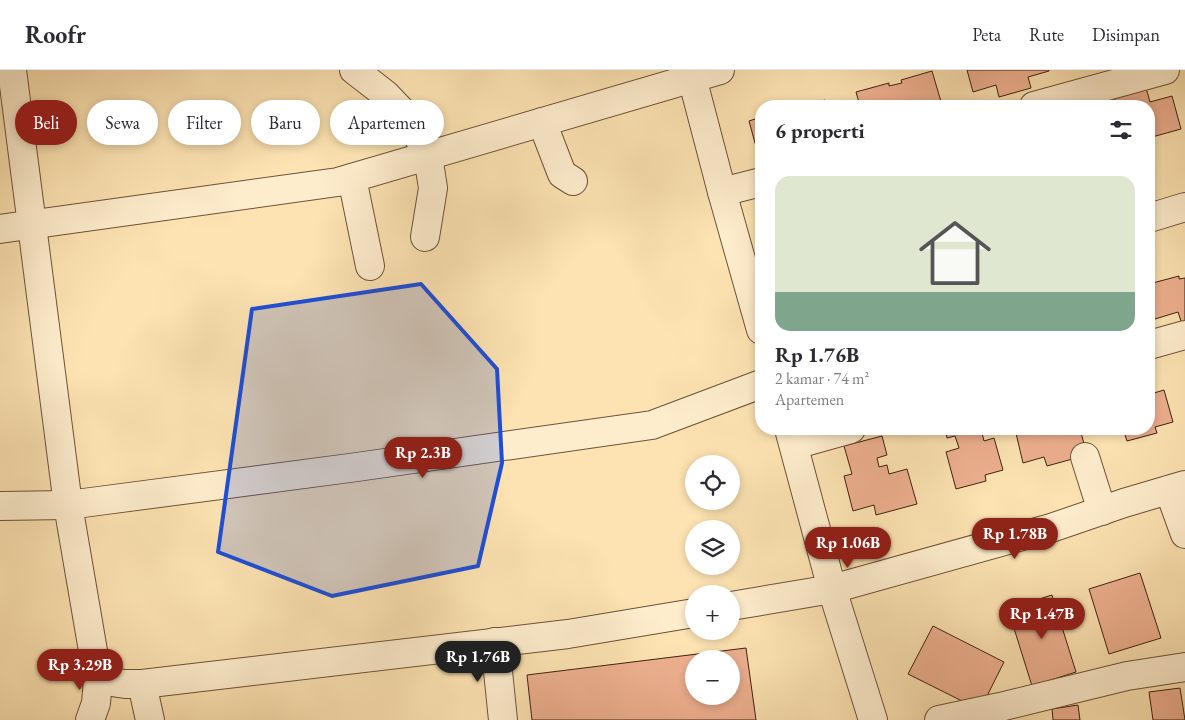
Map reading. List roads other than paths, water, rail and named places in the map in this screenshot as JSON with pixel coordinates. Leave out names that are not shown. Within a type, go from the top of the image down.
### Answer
[{"type":"street","points":[[12,70],[68,505],[98,680],[96,703],[90,720]]},
{"type":"street","points":[[354,70],[385,94],[410,120],[428,156],[433,188],[425,237]]},
{"type":"street","points":[[0,229],[32,226],[352,178],[542,122],[691,74],[720,70]]},
{"type":"street","points":[[1056,100],[1165,70]]},
{"type":"street","points":[[691,74],[755,309]]},
{"type":"street","points":[[542,122],[562,174],[573,181]]},
{"type":"street","points":[[352,178],[370,266]]},
{"type":"street","points":[[722,192],[755,184]]},
{"type":"street","points":[[1155,216],[1185,207]]},
{"type":"street","points":[[1155,343],[1185,335]]},
{"type":"street","points":[[0,506],[68,505],[358,467],[652,425],[755,386]]},
{"type":"street","points":[[807,435],[792,437],[832,589],[872,720]]},
{"type":"street","points":[[1085,457],[1102,511]]},
{"type":"street","points":[[740,604],[832,589],[1051,528],[1177,487],[1185,534]]},
{"type":"street","points":[[98,680],[125,684],[142,684],[568,634],[685,614]]},
{"type":"street","points":[[495,642],[503,720]]},
{"type":"street","points":[[939,720],[1127,676],[1185,667]]},
{"type":"street","points":[[142,684],[150,720]]}]
